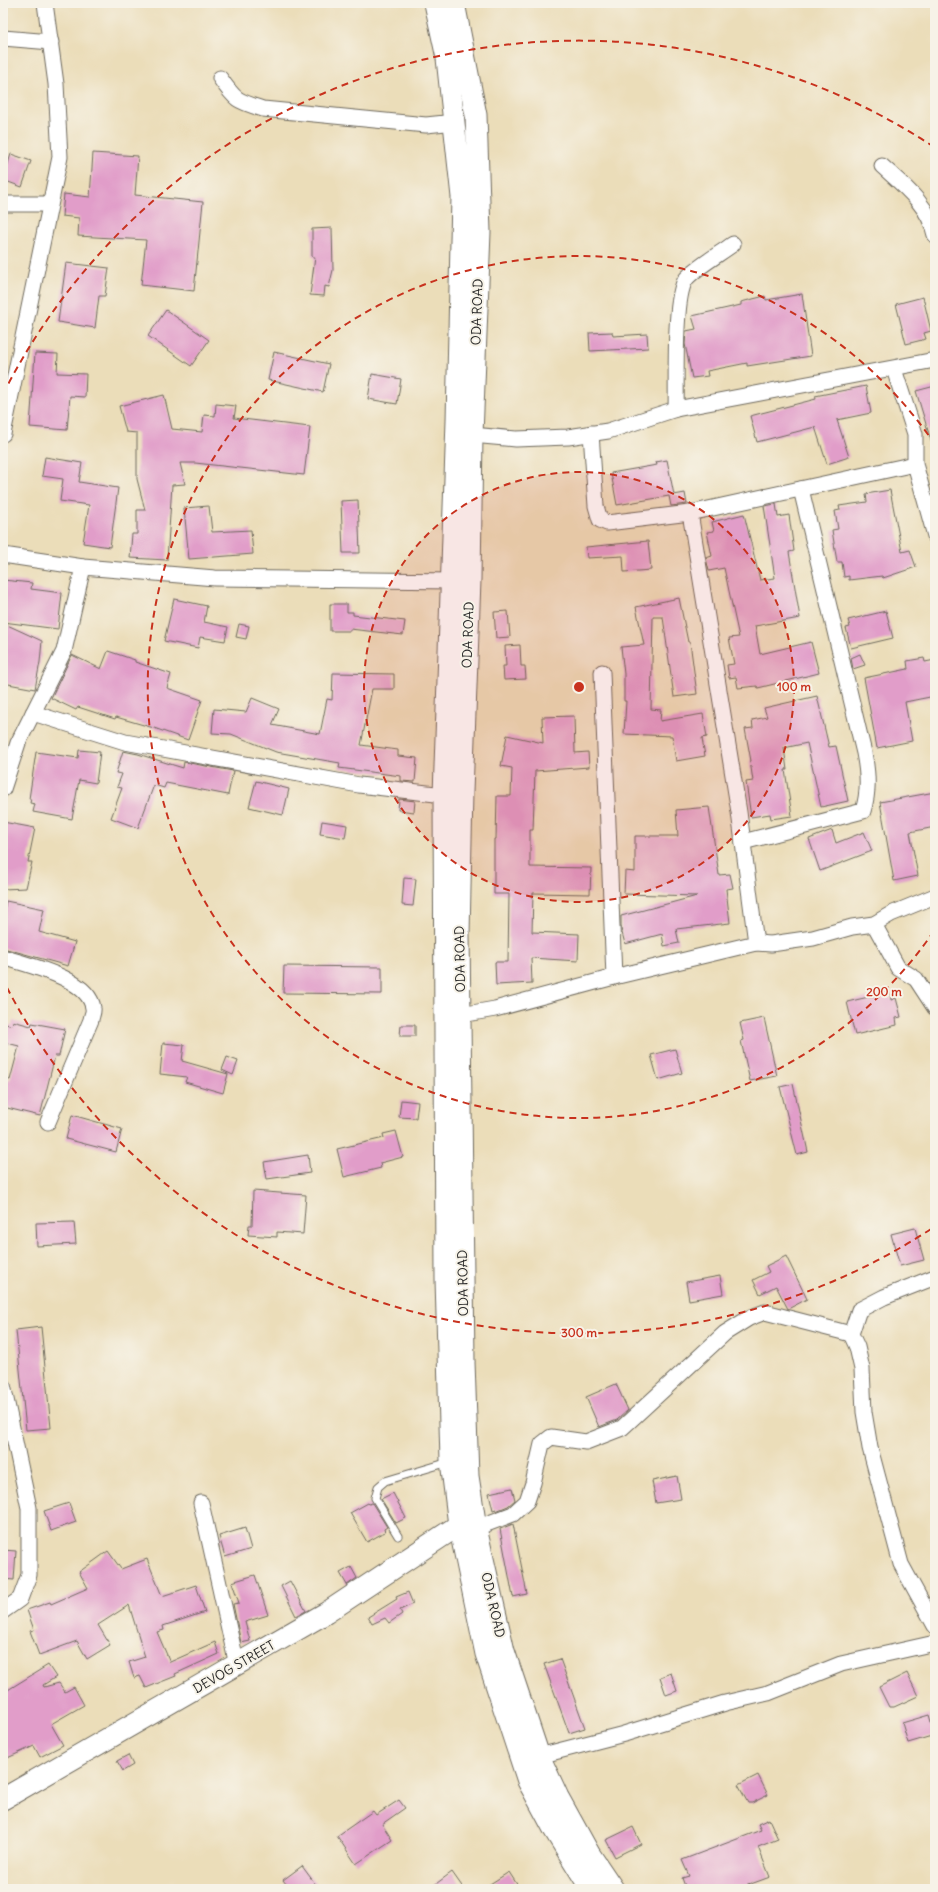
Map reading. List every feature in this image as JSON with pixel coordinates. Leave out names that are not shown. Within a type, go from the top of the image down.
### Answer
[{"type":"street","points":[[3,434],[60,156],[56,84],[45,3]]},
{"type":"street","name":"ODA ROAD","points":[[435,3],[447,58],[462,197],[468,309],[472,435],[470,580],[462,792],[459,935],[468,1527],[486,1654],[528,1781],[555,1831],[591,1889]]},
{"type":"street","name":"ODA ROAD","points":[[454,3],[476,115],[480,232],[468,309],[452,581],[444,795],[446,1271],[451,1461],[468,1527],[504,1651],[539,1756],[590,1855],[613,1889]]},
{"type":"street","points":[[3,38],[51,42]]},
{"type":"street","points":[[220,78],[233,98],[264,109],[411,124],[426,125],[454,122]]},
{"type":"street","points":[[882,166],[913,194],[934,228],[935,235]]},
{"type":"street","points":[[3,204],[50,204]]},
{"type":"street","points":[[676,409],[678,318],[682,288],[687,278],[733,244]]},
{"type":"street","points":[[472,435],[516,439],[568,437],[608,431],[676,409],[894,369],[935,360]]},
{"type":"street","points":[[894,369],[915,434],[915,464],[935,536]]},
{"type":"street","points":[[591,433],[596,506],[600,520],[607,523],[690,513],[915,464]]},
{"type":"street","points":[[743,842],[863,811],[868,788],[868,777],[864,754],[801,489]]},
{"type":"street","points":[[690,513],[743,842],[756,943]]},
{"type":"street","points":[[3,555],[84,567],[215,578],[452,581]]},
{"type":"street","points":[[3,789],[18,744],[64,651],[84,567]]},
{"type":"street","points":[[602,672],[614,977]]},
{"type":"street","points":[[33,713],[125,742],[359,785],[444,795]]},
{"type":"street","points":[[461,1015],[495,1009],[614,977],[756,943],[772,944],[813,938],[852,927],[874,924],[891,914],[935,896]]},
{"type":"street","points":[[874,924],[898,968],[916,979],[935,1008]]},
{"type":"street","points":[[3,957],[64,978],[85,991],[94,1009],[91,1020],[48,1122]]},
{"type":"street","points":[[935,1277],[884,1297],[859,1310],[851,1334],[857,1347],[862,1369],[864,1412],[870,1448],[901,1564],[935,1626]]},
{"type":"street","points":[[468,1527],[513,1514],[527,1501],[533,1484],[542,1444],[551,1437],[586,1442],[622,1428],[725,1333],[749,1318],[765,1312],[851,1334]]},
{"type":"street","points":[[3,1385],[29,1508],[29,1575],[20,1599],[3,1611]]},
{"type":"street","points":[[201,1503],[237,1665]]},
{"type":"street","name":"DEVOG STREET","points":[[3,1800],[326,1613],[468,1527]]},
{"type":"street","points":[[539,1756],[624,1734],[725,1703],[768,1693],[841,1664],[935,1643]]},
{"type":"lane","points":[[398,1536],[375,1498],[378,1487],[385,1481],[451,1461]]},
{"type":"building","points":[[93,153],[138,156],[135,195],[203,202],[194,291],[141,285],[146,240],[78,236],[79,218],[62,216],[64,194],[90,197]]},
{"type":"building","points":[[11,154],[31,161],[22,187],[3,180]]},
{"type":"building","points":[[332,228],[333,270],[329,287],[325,286],[324,296],[310,295],[315,257],[312,257],[312,229]]},
{"type":"building","points":[[66,263],[109,268],[105,296],[99,296],[95,328],[58,322]]},
{"type":"building","points":[[802,294],[811,356],[747,366],[747,363],[707,371],[708,376],[692,378],[685,344],[686,331],[696,329],[692,316],[741,305],[741,302],[765,296],[766,300]]},
{"type":"building","points":[[923,297],[931,331],[924,333],[926,339],[906,344],[896,304]]},
{"type":"building","points":[[166,310],[209,340],[191,366],[148,336]]},
{"type":"building","points":[[612,332],[613,336],[647,334],[648,348],[590,351],[589,333]]},
{"type":"building","points":[[274,352],[329,364],[323,392],[268,380]]},
{"type":"building","points":[[35,353],[58,354],[57,373],[86,374],[85,397],[70,396],[67,430],[30,427]]},
{"type":"building","points":[[372,374],[401,379],[397,404],[368,399]]},
{"type":"building","points":[[866,386],[871,413],[837,420],[849,457],[827,464],[815,427],[757,442],[750,416],[816,399],[815,396]]},
{"type":"building","points":[[935,386],[935,444],[932,444],[916,391]]},
{"type":"building","points":[[164,395],[172,429],[202,432],[204,415],[215,416],[216,404],[236,406],[234,418],[310,427],[304,475],[195,463],[180,463],[185,484],[172,485],[167,560],[130,558],[132,534],[137,534],[137,510],[145,510],[137,479],[137,433],[126,432],[119,406]]},
{"type":"building","points":[[45,457],[82,463],[79,482],[118,488],[110,547],[83,543],[89,505],[60,501],[63,479],[42,476]]},
{"type":"building","points":[[667,460],[674,495],[685,493],[687,504],[671,506],[669,496],[617,505],[611,473],[657,465],[656,462]]},
{"type":"building","points":[[890,490],[902,552],[910,550],[916,567],[883,578],[882,576],[849,580],[849,576],[844,577],[842,562],[837,562],[832,530],[838,529],[835,511],[840,510],[839,506],[867,502],[866,494]]},
{"type":"building","points":[[358,500],[360,553],[343,553],[341,501]]},
{"type":"building","points":[[776,504],[778,517],[789,515],[794,551],[789,552],[800,618],[755,626],[760,654],[811,642],[819,673],[758,688],[757,686],[738,688],[736,677],[729,678],[727,665],[734,664],[729,638],[739,637],[724,568],[709,571],[706,558],[712,556],[707,532],[714,531],[712,522],[744,514],[760,580],[775,578],[764,506]]},
{"type":"building","points":[[209,506],[212,532],[251,530],[253,554],[189,559],[184,508]]},
{"type":"building","points":[[648,541],[651,570],[624,572],[623,556],[587,558],[586,547]]},
{"type":"building","points":[[3,580],[32,583],[31,589],[62,593],[58,629],[3,622]]},
{"type":"building","points":[[679,598],[688,642],[690,642],[697,694],[674,697],[663,617],[653,617],[651,709],[661,710],[660,721],[703,714],[707,737],[702,738],[705,756],[676,761],[672,736],[624,734],[626,701],[624,701],[624,674],[621,647],[644,645],[636,607]]},
{"type":"building","points":[[174,599],[207,606],[204,622],[228,627],[225,641],[200,637],[198,648],[164,641]]},
{"type":"building","points":[[330,604],[347,604],[347,612],[353,612],[353,615],[405,621],[403,635],[350,629],[350,631],[330,631]]},
{"type":"building","points":[[508,611],[510,637],[496,638],[494,612]]},
{"type":"building","points":[[886,611],[893,638],[851,648],[846,628],[850,627],[848,620]]},
{"type":"building","points":[[3,623],[42,641],[35,689],[3,683]]},
{"type":"building","points":[[239,624],[249,626],[246,639],[236,637]]},
{"type":"building","points":[[520,645],[521,666],[525,666],[526,679],[504,680],[503,666],[506,666],[505,646]]},
{"type":"building","points":[[108,651],[171,674],[167,688],[202,700],[188,740],[116,717],[115,719],[78,707],[76,710],[51,698],[72,655],[101,669]]},
{"type":"building","points":[[860,654],[865,665],[853,669],[851,658]]},
{"type":"building","points":[[924,658],[925,662],[935,660],[935,696],[905,702],[912,741],[877,748],[864,678],[908,669],[907,661]]},
{"type":"building","points":[[333,673],[394,674],[394,689],[372,689],[361,745],[398,750],[398,756],[417,758],[415,782],[401,781],[401,776],[339,768],[340,763],[276,752],[231,734],[212,733],[214,709],[246,712],[252,698],[279,709],[272,725],[320,734],[327,699],[332,700]]},
{"type":"building","points":[[817,696],[829,747],[836,746],[848,801],[821,807],[807,743],[784,748],[787,770],[785,770],[792,816],[771,819],[770,814],[751,817],[746,782],[753,781],[745,729],[753,728],[752,720],[767,717],[764,708]]},
{"type":"building","points":[[574,716],[575,753],[588,752],[589,767],[535,771],[533,830],[530,830],[530,867],[591,868],[590,894],[533,893],[532,932],[579,934],[578,961],[531,958],[532,983],[496,985],[495,962],[508,962],[509,894],[494,894],[494,839],[496,839],[497,796],[511,796],[512,768],[501,766],[507,735],[543,743],[542,717]]},
{"type":"building","points":[[79,750],[100,752],[96,783],[79,780],[72,819],[33,812],[35,804],[30,803],[31,799],[29,799],[36,752],[78,758]]},
{"type":"building","points":[[123,751],[138,754],[183,768],[184,762],[233,771],[228,795],[166,783],[164,788],[154,785],[138,828],[111,818],[122,788],[117,787],[122,774],[116,773]]},
{"type":"building","points":[[256,781],[289,789],[283,815],[249,807]]},
{"type":"building","points":[[935,792],[935,827],[910,832],[918,876],[894,881],[880,802]]},
{"type":"building","points":[[399,799],[415,801],[414,812],[398,810]]},
{"type":"building","points":[[709,807],[719,875],[730,874],[733,888],[726,889],[730,923],[676,929],[679,943],[664,946],[662,934],[625,944],[621,929],[621,916],[697,896],[624,894],[625,871],[635,872],[635,836],[678,836],[676,810]]},
{"type":"building","points":[[322,821],[347,825],[345,838],[320,834]]},
{"type":"building","points":[[3,822],[35,828],[28,862],[32,862],[26,888],[3,889]]},
{"type":"building","points":[[832,830],[836,843],[864,832],[872,851],[820,871],[809,839]]},
{"type":"building","points":[[404,878],[416,879],[413,906],[402,905]]},
{"type":"building","points":[[6,901],[44,909],[39,932],[75,942],[68,966],[3,948],[3,916]]},
{"type":"building","points":[[284,966],[382,967],[382,994],[283,993]]},
{"type":"building","points":[[890,992],[891,1000],[896,998],[901,1017],[896,1018],[897,1025],[855,1035],[847,1002]]},
{"type":"building","points":[[764,1018],[777,1076],[750,1081],[741,1041],[744,1040],[740,1023]]},
{"type":"building","points":[[13,1021],[31,1026],[32,1023],[65,1029],[59,1056],[55,1056],[40,1116],[3,1107],[3,1078],[10,1080],[19,1046],[3,1042],[3,1023],[12,1026]]},
{"type":"building","points":[[401,1025],[415,1025],[415,1036],[400,1036]]},
{"type":"building","points":[[163,1043],[184,1045],[182,1061],[228,1074],[223,1093],[185,1082],[187,1077],[160,1074]]},
{"type":"building","points":[[675,1049],[682,1073],[658,1080],[651,1055]]},
{"type":"building","points":[[227,1057],[238,1061],[233,1075],[222,1070]]},
{"type":"building","points":[[793,1084],[808,1152],[797,1155],[780,1087]]},
{"type":"building","points":[[401,1100],[418,1102],[416,1118],[399,1117]]},
{"type":"building","points":[[72,1115],[122,1129],[116,1152],[66,1139]]},
{"type":"building","points":[[396,1131],[403,1157],[380,1163],[381,1168],[344,1177],[337,1149],[384,1138],[383,1134]]},
{"type":"building","points":[[308,1155],[310,1173],[267,1179],[264,1162]]},
{"type":"building","points":[[253,1191],[306,1195],[303,1234],[277,1232],[277,1237],[248,1235],[249,1225],[252,1225]]},
{"type":"building","points":[[74,1222],[76,1244],[37,1246],[36,1223]]},
{"type":"building","points":[[915,1228],[924,1260],[900,1266],[891,1234]]},
{"type":"building","points":[[786,1256],[807,1299],[788,1309],[776,1286],[760,1294],[753,1280],[769,1272],[766,1266]]},
{"type":"building","points":[[720,1276],[723,1294],[689,1300],[686,1282]]},
{"type":"building","points":[[41,1327],[51,1428],[26,1430],[16,1330]]},
{"type":"building","points":[[616,1384],[628,1410],[617,1420],[599,1427],[586,1397]]},
{"type":"building","points":[[677,1476],[681,1499],[656,1503],[652,1481]]},
{"type":"building","points":[[512,1488],[515,1500],[508,1506],[496,1511],[496,1509],[493,1510],[489,1493]]},
{"type":"building","points":[[393,1493],[406,1518],[396,1523],[381,1499]]},
{"type":"building","points":[[69,1503],[76,1522],[51,1531],[44,1511]]},
{"type":"building","points":[[368,1503],[372,1503],[387,1527],[384,1529],[385,1532],[367,1542],[350,1513]]},
{"type":"building","points":[[513,1524],[527,1594],[513,1597],[500,1529]]},
{"type":"building","points":[[245,1528],[251,1549],[225,1557],[219,1536]]},
{"type":"building","points":[[3,1550],[16,1551],[14,1580],[3,1579]]},
{"type":"building","points":[[108,1551],[121,1569],[147,1559],[162,1596],[196,1585],[205,1612],[163,1626],[164,1630],[157,1632],[170,1662],[215,1642],[219,1654],[175,1674],[176,1676],[146,1688],[140,1676],[134,1678],[129,1662],[145,1657],[129,1605],[98,1625],[110,1645],[87,1659],[77,1641],[39,1655],[30,1631],[34,1630],[27,1610],[50,1602],[51,1604],[88,1588],[79,1572]]},
{"type":"building","points":[[351,1567],[357,1578],[347,1585],[340,1573]]},
{"type":"building","points":[[255,1575],[268,1615],[245,1622],[250,1641],[241,1643],[233,1604],[239,1603],[232,1582]]},
{"type":"building","points":[[290,1581],[306,1611],[296,1616],[281,1586]]},
{"type":"building","points":[[408,1592],[413,1604],[400,1610],[402,1614],[389,1623],[385,1618],[372,1624],[368,1617],[397,1599],[396,1597]]},
{"type":"building","points":[[560,1659],[585,1728],[569,1733],[544,1664]]},
{"type":"building","points":[[48,1665],[56,1677],[43,1685],[44,1687],[59,1683],[65,1692],[74,1687],[84,1705],[51,1724],[63,1745],[40,1757],[34,1746],[3,1760],[3,1693]]},
{"type":"building","points":[[671,1673],[677,1691],[666,1695],[660,1677]]},
{"type":"building","points":[[907,1673],[918,1696],[894,1707],[889,1707],[879,1687]]},
{"type":"building","points":[[929,1715],[935,1735],[908,1743],[902,1723]]},
{"type":"building","points":[[128,1755],[133,1765],[123,1771],[117,1761]]},
{"type":"building","points":[[758,1775],[768,1795],[752,1803],[748,1803],[738,1785]]},
{"type":"building","points":[[399,1800],[405,1808],[382,1824],[392,1840],[356,1864],[337,1836],[373,1811],[376,1815]]},
{"type":"building","points":[[769,1819],[778,1839],[758,1847],[770,1877],[737,1889],[686,1889],[682,1878],[689,1876],[682,1860],[761,1830],[758,1824]]},
{"type":"building","points":[[633,1827],[641,1844],[615,1857],[606,1840]]},
{"type":"building","points":[[302,1866],[319,1889],[290,1889],[283,1880]]},
{"type":"building","points":[[452,1872],[464,1889],[429,1889]]},
{"type":"building","points":[[509,1872],[520,1889],[482,1889]]}]
